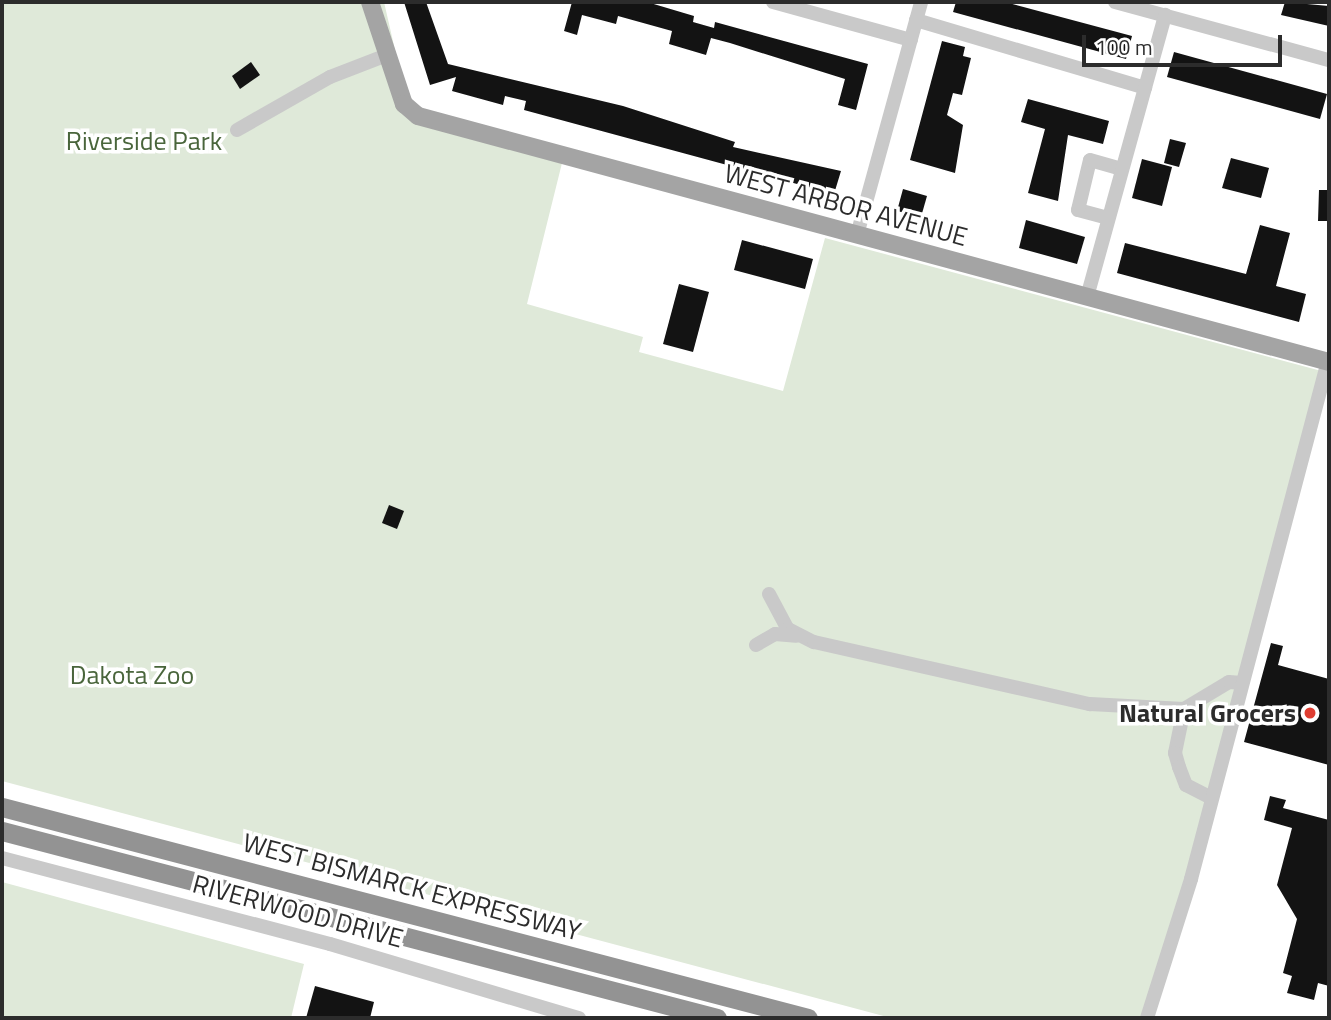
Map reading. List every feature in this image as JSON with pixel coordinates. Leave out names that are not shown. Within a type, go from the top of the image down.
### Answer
[{"type":"highway","name":"WEST BISMARCK EXPRESSWAY","points":[[2,807],[808,1018]]},
{"type":"highway","name":"WEST BISMARCK EXPRESSWAY","points":[[2,831],[717,1018]]},
{"type":"main road","name":"WEST ARBOR AVENUE","points":[[370,2],[404,104],[418,116],[1329,362]]},
{"type":"street","points":[[773,2],[911,40]]},
{"type":"street","points":[[857,235],[921,2]]},
{"type":"street","points":[[1115,2],[1329,60]]},
{"type":"street","points":[[1087,297],[1165,15]]},
{"type":"street","points":[[916,20],[1145,88]]},
{"type":"street","points":[[237,130],[330,77],[387,55]]},
{"type":"street","points":[[1108,218],[1077,210],[1090,160],[1122,169]]},
{"type":"street","points":[[1147,1018],[1211,799],[1329,362]]},
{"type":"street","points":[[769,594],[788,629],[814,642]]},
{"type":"street","points":[[756,645],[784,634],[1124,710],[1184,709],[1229,682],[1242,683]]},
{"type":"street","points":[[1184,709],[1175,753],[1179,767],[1186,785],[1211,799]]},
{"type":"street","name":"RIVERWOOD DRIVE","points":[[2,858],[330,944],[579,1018]]},
{"type":"green space","points":[[2,2],[384,2],[409,111],[563,159],[527,304],[643,337],[639,352],[783,391],[825,238],[1329,373],[1153,1018],[891,1018],[2,781]]},
{"type":"green space","points":[[2,882],[304,964],[291,1018],[2,1018]]},
{"type":"building","points":[[404,2],[426,2],[448,64],[623,106],[735,142],[733,147],[841,171],[834,194],[524,110],[526,101],[505,96],[503,105],[452,91],[456,77],[430,85]]},
{"type":"building","points":[[572,2],[647,2],[694,16],[693,22],[714,28],[715,22],[868,64],[856,110],[838,105],[845,79],[730,43],[711,38],[706,55],[669,44],[672,31],[618,16],[616,24],[582,15],[577,35],[564,31]]},
{"type":"building","points":[[956,2],[1005,2],[1132,36],[1126,59],[953,12]]},
{"type":"building","points":[[1285,2],[1329,6],[1329,26],[1281,15]]},
{"type":"building","points":[[942,41],[965,47],[963,56],[971,58],[962,95],[953,93],[947,115],[963,125],[955,173],[910,160]]},
{"type":"building","points":[[1174,52],[1327,94],[1320,119],[1167,77]]},
{"type":"building","points":[[251,62],[260,75],[240,89],[232,76]]},
{"type":"building","points":[[1028,99],[1109,121],[1103,144],[1068,135],[1058,201],[1028,193],[1045,129],[1021,122]]},
{"type":"building","points":[[1170,139],[1186,143],[1179,167],[1164,163]]},
{"type":"building","points":[[1231,158],[1269,168],[1261,198],[1222,188]]},
{"type":"building","points":[[1142,159],[1172,167],[1162,206],[1132,198]]},
{"type":"building","points":[[903,189],[927,196],[921,217],[897,211]]},
{"type":"building","points":[[1319,190],[1329,190],[1329,221],[1318,221]]},
{"type":"building","points":[[1026,220],[1085,237],[1077,264],[1019,248]]},
{"type":"building","points":[[1260,225],[1290,233],[1276,286],[1306,294],[1299,322],[1117,273],[1125,243],[1246,274]]},
{"type":"building","points":[[742,240],[813,259],[805,289],[734,270]]},
{"type":"building","points":[[679,284],[709,292],[693,352],[663,344]]},
{"type":"building","points":[[389,505],[404,511],[397,529],[382,523]]},
{"type":"building","points":[[1271,643],[1283,646],[1278,665],[1329,679],[1329,765],[1244,742]]},
{"type":"building","points":[[1270,796],[1286,800],[1283,808],[1329,820],[1329,986],[1318,983],[1314,1000],[1287,993],[1292,976],[1283,973],[1297,919],[1277,885],[1292,828],[1264,820]]},
{"type":"building","points":[[315,986],[374,1002],[370,1018],[306,1018]]},
{"type":"place","name":"Natural Grocers","points":[[1310,713]]},
{"type":"park label","name":"Riverside Park","points":[[144,141]]},
{"type":"park label","name":"Dakota Zoo","points":[[132,675]]}]
